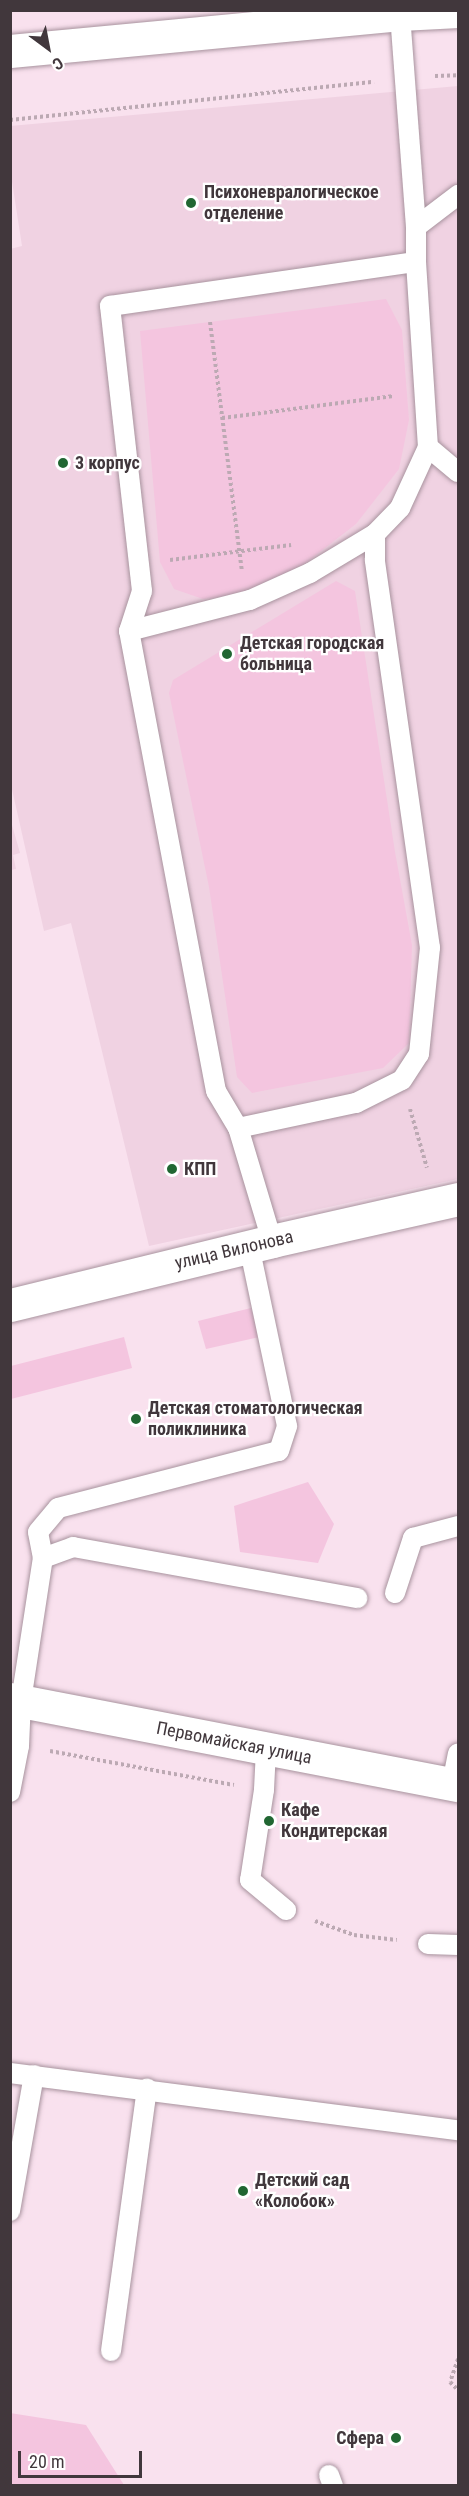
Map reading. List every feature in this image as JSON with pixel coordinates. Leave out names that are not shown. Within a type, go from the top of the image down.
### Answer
[{"type":"street","points":[[10,51],[288,18],[459,11]]},
{"type":"street","name":"улица Вилонова","points":[[10,1305],[260,1244],[459,1199]]},
{"type":"street","name":"Первомайская улица","points":[[16,1700],[266,1750],[456,1774]]},
{"type":"lane","points":[[129,631],[246,601],[310,573],[375,534],[400,508],[428,447],[416,262],[416,227],[400,14]]},
{"type":"lane","points":[[416,227],[459,195]]},
{"type":"lane","points":[[10,1792],[19,1746],[16,1700],[43,1558],[38,1532],[58,1508],[279,1451],[287,1426],[260,1244],[238,1128],[216,1091],[129,631],[142,591],[110,306],[416,262]]},
{"type":"lane","points":[[428,447],[459,472]]},
{"type":"lane","points":[[238,1128],[357,1103],[402,1080],[419,1054],[430,948],[375,560],[375,534]]},
{"type":"lane","points":[[395,1593],[413,1538],[459,1526]]},
{"type":"lane","points":[[43,1558],[73,1547],[357,1598]]},
{"type":"lane","points":[[266,1750],[264,1790],[250,1880],[286,1910]]},
{"type":"lane","points":[[428,1944],[459,1945]]},
{"type":"lane","points":[[10,2073],[147,2088],[459,2130]]},
{"type":"lane","points":[[10,2211],[34,2075]]},
{"type":"lane","points":[[111,2351],[147,2088]]},
{"type":"path","points":[[10,120],[405,79]]},
{"type":"path","points":[[206,292],[246,601]]},
{"type":"path","points":[[222,418],[424,392]]},
{"type":"path","points":[[139,564],[296,544]]},
{"type":"path","points":[[402,1080],[429,1172]]},
{"type":"path","points":[[19,1746],[264,1790]]},
{"type":"path","points":[[286,1910],[354,1935],[428,1944]]},
{"type":"path","points":[[459,2359],[450,2382],[459,2390]]},
{"type":"shaded area","name":"Детская городская больница","points":[[458,86],[458,1179],[149,1246],[71,923],[44,931],[11,785],[10,249],[22,246],[11,175],[10,126]]},
{"type":"shaded area","points":[[386,299],[402,330],[409,420],[399,469],[356,524],[303,565],[244,594],[203,599],[174,589],[160,562],[140,331]]},
{"type":"shaded area","points":[[336,581],[355,591],[395,852],[412,945],[409,1043],[383,1068],[252,1093],[237,1077],[209,887],[169,693],[173,680]]},
{"type":"shaded area","points":[[10,818],[20,853],[13,855],[16,869],[11,870]]},
{"type":"shaded area","points":[[251,1308],[259,1337],[206,1349],[198,1321]]},
{"type":"shaded area","points":[[124,1337],[132,1368],[11,1399],[11,1366]]},
{"type":"shaded area","points":[[308,1482],[334,1524],[318,1563],[240,1552],[234,1506]]},
{"type":"shaded area","points":[[10,2413],[86,2425],[124,2485],[11,2485]]},
{"type":"place","name":"Психоневралогическое отделение","points":[[191,203]]},
{"type":"place","name":"3 корпус","points":[[63,463]]},
{"type":"place","name":"Детская городская больница","points":[[227,654]]},
{"type":"place","name":"КПП","points":[[172,1169]]},
{"type":"place","name":"Детская стоматологическая поликлиника","points":[[136,1419]]},
{"type":"place","name":"Кафе Кондитерская","points":[[269,1821]]},
{"type":"place","name":"Детский сад «Колобок»","points":[[243,2191]]},
{"type":"place","name":"Сфера","points":[[396,2438]]}]
